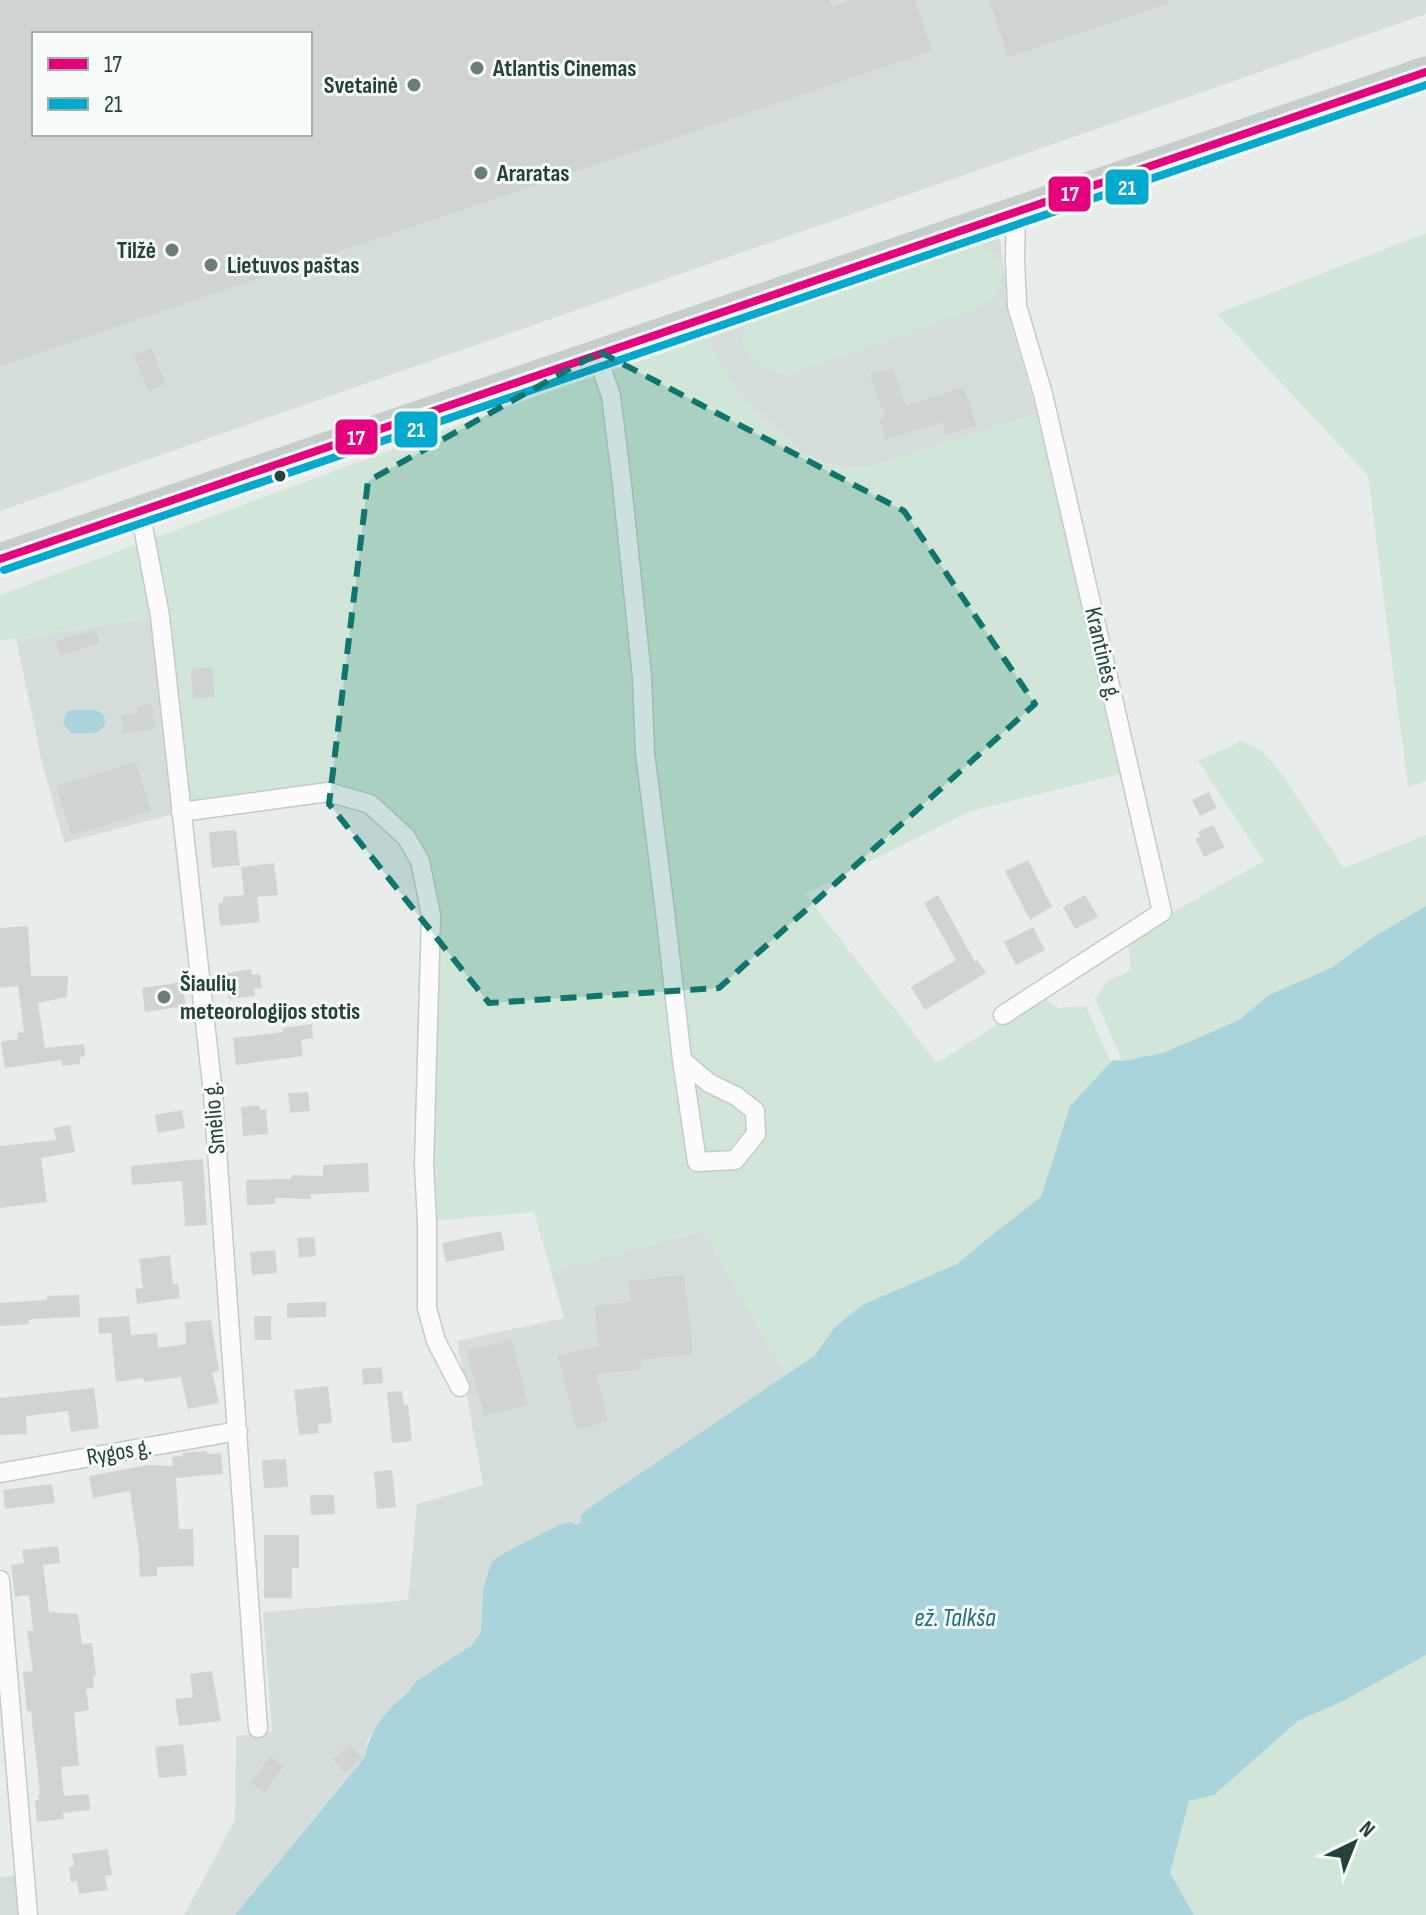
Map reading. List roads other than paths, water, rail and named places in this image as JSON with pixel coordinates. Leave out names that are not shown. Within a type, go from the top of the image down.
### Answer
[{"type":"highway","points":[[0,559],[1426,72]]},
{"type":"street","name":"Krantinės g.","points":[[1003,1015],[1162,912],[1043,394],[1017,306],[1016,211]]},
{"type":"street","points":[[597,355],[611,396],[622,484],[642,677],[645,753],[682,1060],[697,1162],[735,1160],[756,1134],[755,1111],[736,1096],[709,1083],[682,1060]]},
{"type":"street","name":"Smėlio g.","points":[[140,511],[160,616],[213,1094],[258,1728]]},
{"type":"street","points":[[181,812],[328,792],[370,804],[406,837],[420,861],[431,915],[424,1165],[427,1308],[436,1341],[460,1387]]},
{"type":"street","name":"Rygos g.","points":[[0,1473],[238,1431]]},
{"type":"street","points":[[0,1580],[28,1915]]},
{"type":"water","points":[[71,710],[97,711],[104,716],[104,726],[98,732],[71,733],[63,723]]},
{"type":"water","name":"ež. Talkša","points":[[1426,906],[1426,1655],[1345,1700],[1298,1721],[1214,1795],[1189,1801],[1170,1873],[1194,1915],[235,1915],[365,1757],[371,1736],[388,1711],[415,1682],[472,1645],[481,1632],[483,1590],[491,1563],[497,1557],[560,1524],[570,1522],[577,1525],[586,1510],[814,1356],[835,1327],[862,1305],[957,1264],[1041,1197],[1070,1106],[1113,1060],[1163,1053],[1239,1020],[1269,995],[1331,968],[1375,936]]},
{"type":"place","name":"Atlantis Cinemas","points":[[477,68]]},
{"type":"place","name":"Svetainė","points":[[414,85]]},
{"type":"place","name":"Araratas","points":[[481,173]]},
{"type":"place","name":"Tilžė","points":[[172,250]]},
{"type":"place","name":"Lietuvos paštas","points":[[211,265]]},
{"type":"place","name":"Šiaulių meteorologijos stotis","points":[[164,997]]}]
